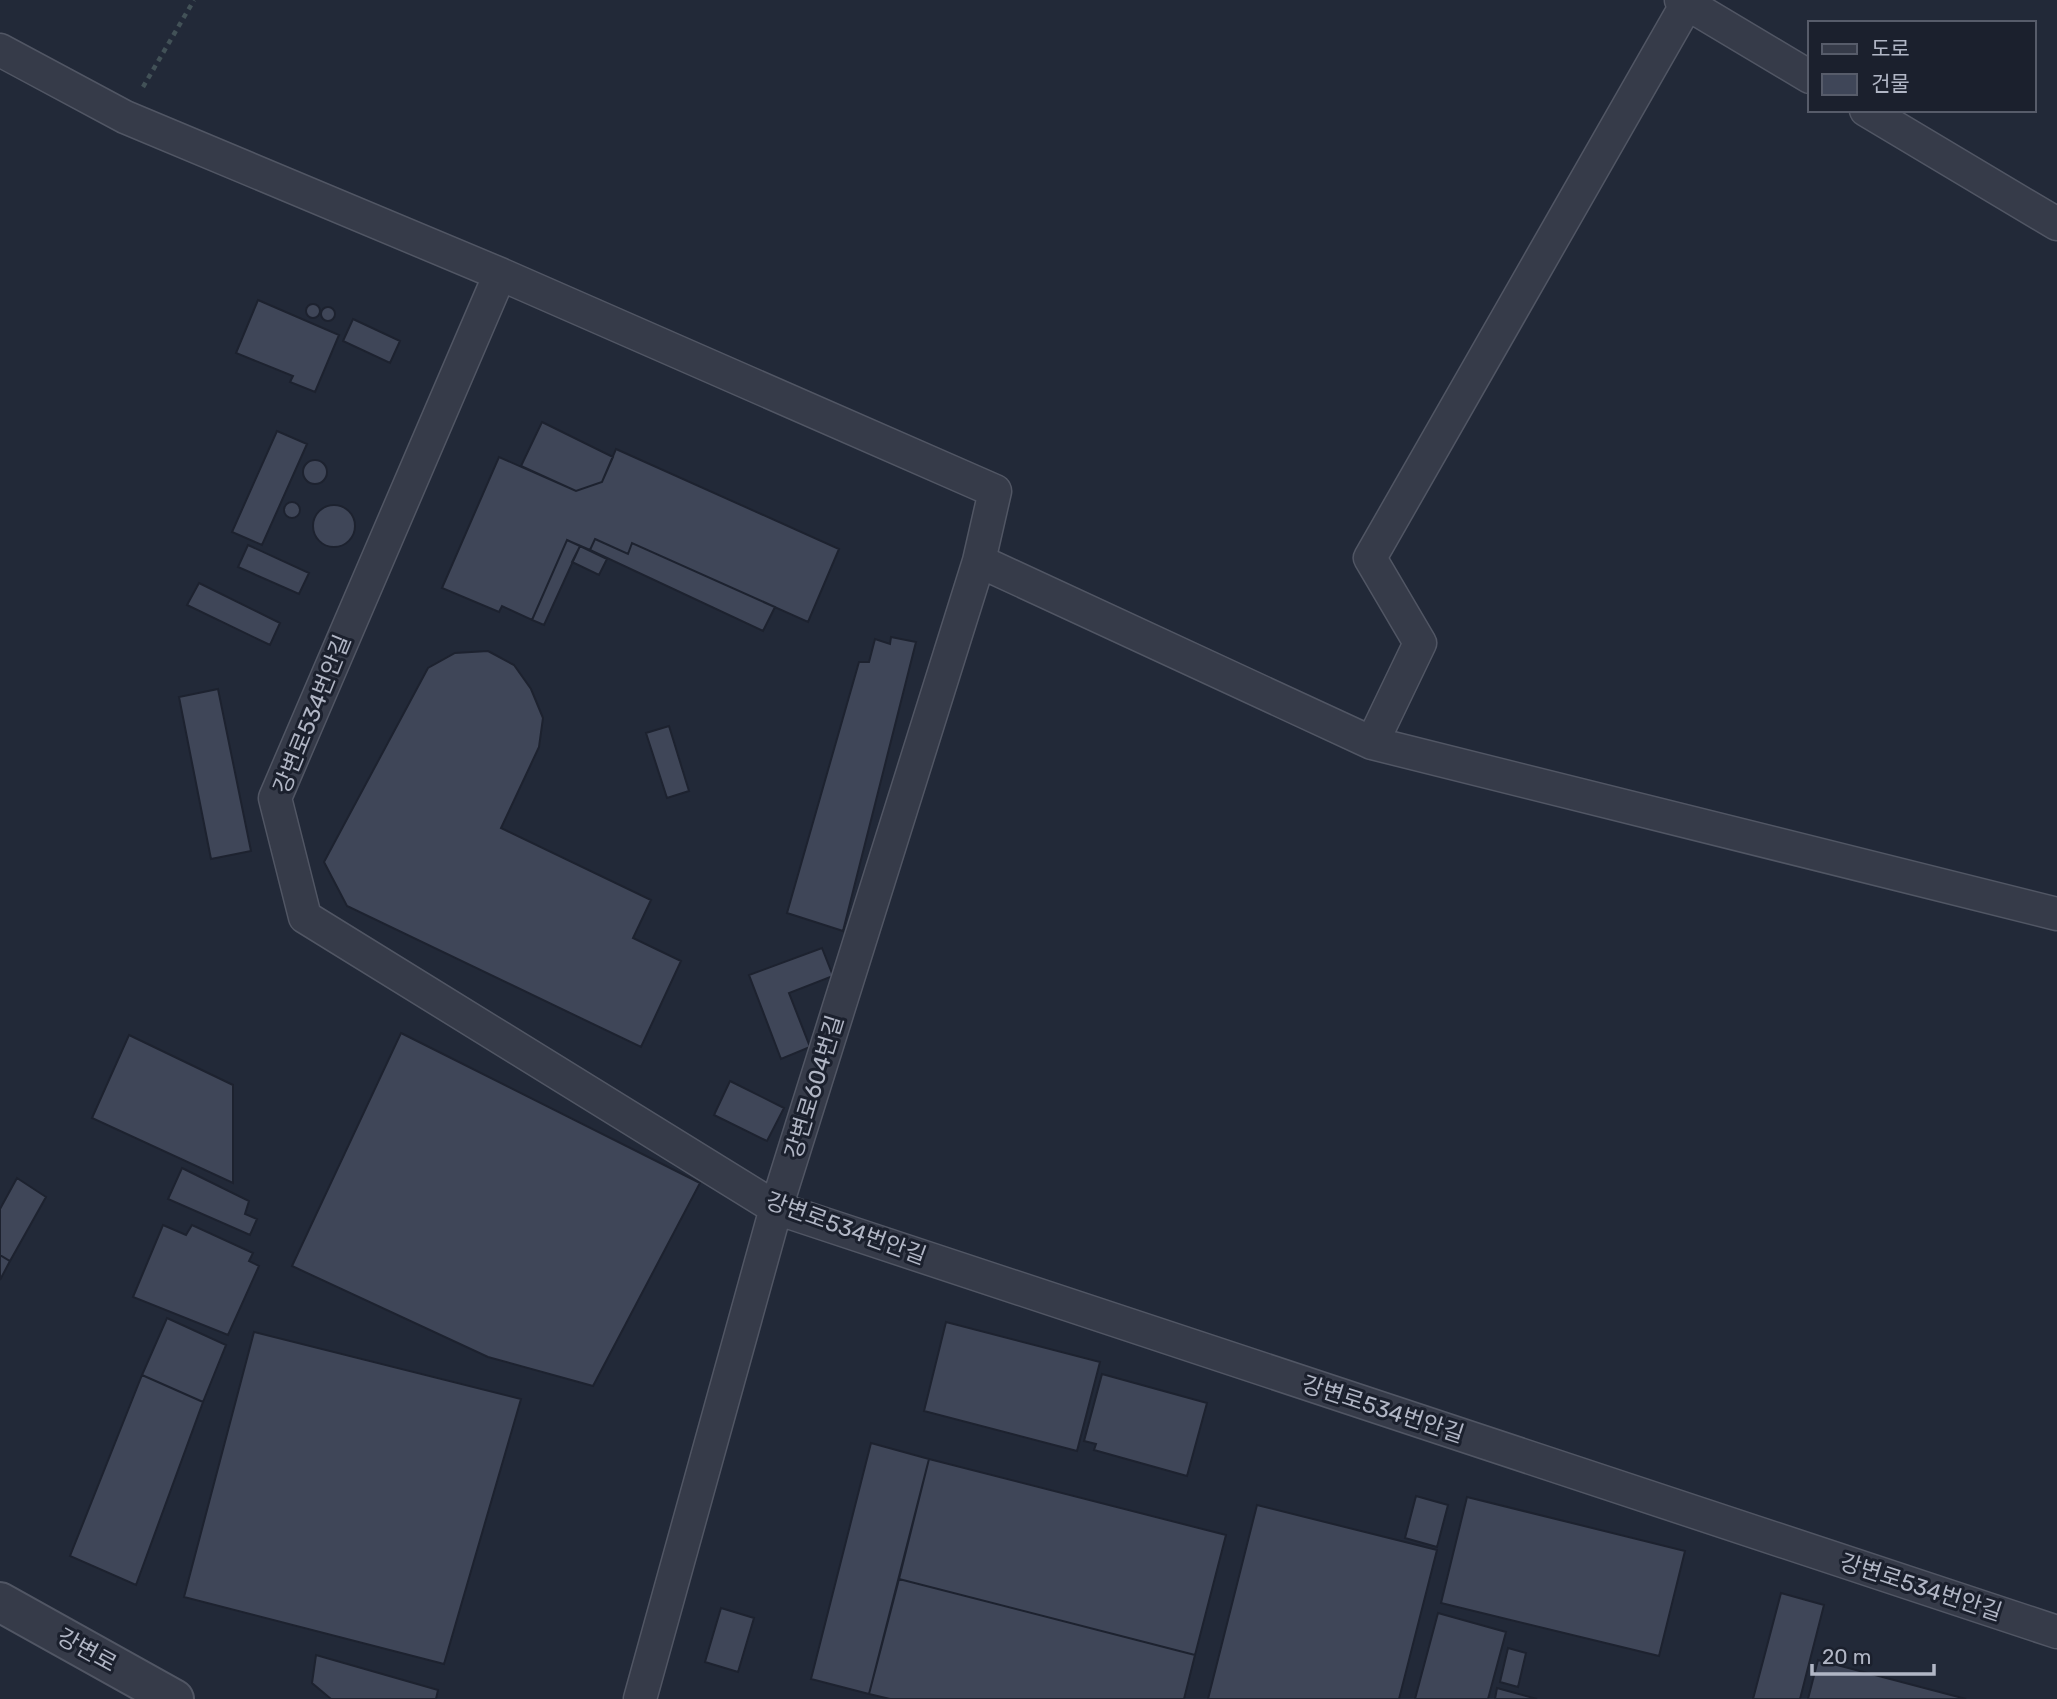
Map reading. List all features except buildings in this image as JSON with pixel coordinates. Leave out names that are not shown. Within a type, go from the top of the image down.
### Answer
[{"type":"street","points":[[1372,743],[1420,643],[1370,558],[1686,1],[1808,76]]},
{"type":"street","points":[[0,50],[125,117],[500,274]]},
{"type":"street","points":[[1869,112],[2057,224]]},
{"type":"street","name":"강변로604번길","points":[[500,274],[995,491],[979,561],[776,1208],[640,1699]]},
{"type":"street","name":"강변로534번안길","points":[[500,274],[275,798],[305,917],[776,1208],[2057,1632]]},
{"type":"street","points":[[979,561],[1372,743],[2057,914]]},
{"type":"street","name":"강변로","points":[[0,1602],[173,1699]]},
{"type":"path","points":[[125,117],[194,0]]}]
